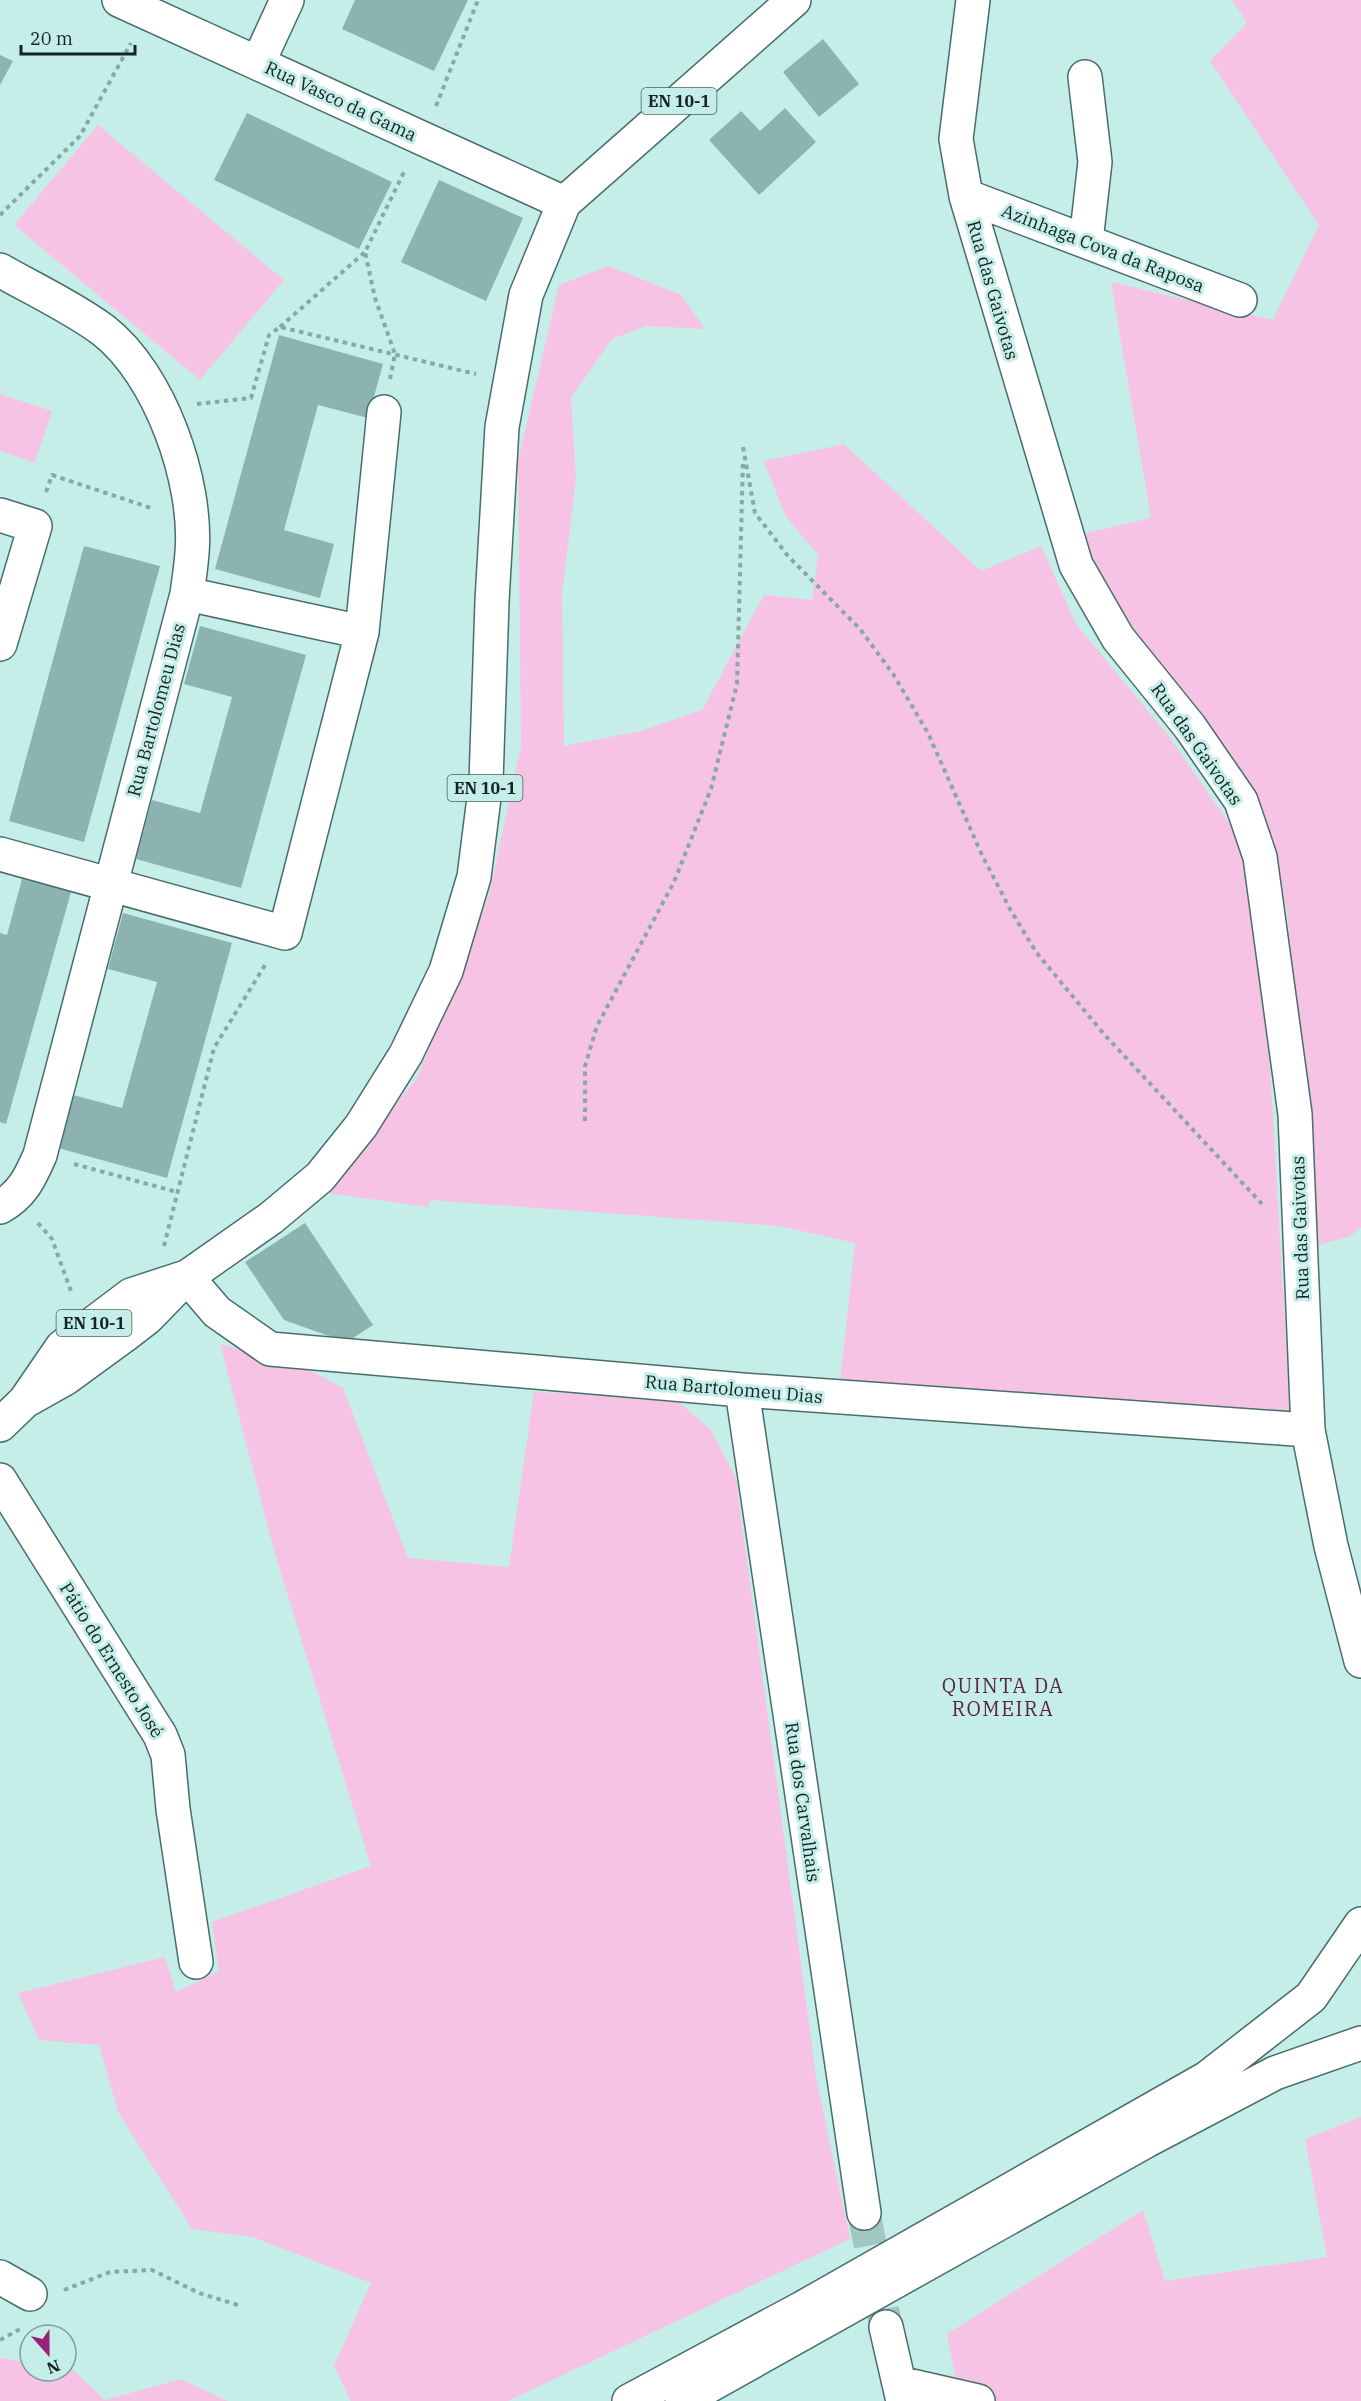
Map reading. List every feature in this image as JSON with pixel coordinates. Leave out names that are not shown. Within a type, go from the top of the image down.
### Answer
[{"type":"street","points":[[258,63],[287,0]]},
{"type":"street","name":"EN 10-1","points":[[0,1425],[25,1401],[66,1378],[147,1318],[187,1277],[271,1218],[321,1177],[361,1126],[406,1053],[446,971],[474,878],[486,782],[502,427],[526,295],[564,202],[794,0]]},
{"type":"street","name":"Rua das Gaivotas","points":[[973,0],[956,139],[966,196],[1076,565],[1118,638],[1190,727],[1241,801],[1260,857],[1295,1114],[1308,1430],[1331,1546],[1361,1661]]},
{"type":"street","name":"Rua Vasco da Gama","points":[[133,7],[564,202]]},
{"type":"street","points":[[1086,77],[1095,162],[1086,241]]},
{"type":"street","name":"Azinhaga Cova da Raposa","points":[[966,196],[1240,300]]},
{"type":"street","name":"Rua Bartolomeu Dias","points":[[0,270],[103,331],[141,372],[161,408],[177,445],[188,497],[193,551],[187,594],[40,1155],[28,1182],[8,1202]]},
{"type":"street","points":[[0,854],[285,933],[362,632],[384,412]]},
{"type":"street","points":[[0,515],[34,526],[0,644]]},
{"type":"street","points":[[187,594],[362,632]]},
{"type":"street","name":"Rua Bartolomeu Dias","points":[[187,1277],[218,1312],[270,1349],[742,1390],[1308,1430]]},
{"type":"street","name":"Rua dos Carvalhais","points":[[742,1390],[864,2213]]},
{"type":"street","name":"Pátio do Ernesto José","points":[[0,1480],[160,1735],[168,1755],[196,1962]]},
{"type":"street","points":[[629,2401],[804,2307],[1207,2078],[1311,1997],[1361,1924]]},
{"type":"street","points":[[682,2401],[1146,2141],[1275,2073],[1361,2043]]},
{"type":"street","points":[[0,2277],[30,2294]]},
{"type":"street","points":[[886,2327],[901,2392],[978,2401]]},
{"type":"path","points":[[0,215],[80,136],[133,7]]},
{"type":"path","points":[[161,408],[251,398],[269,335],[365,252]]},
{"type":"path","points":[[280,327],[509,382]]},
{"type":"path","points":[[585,1121],[585,1066],[597,1026],[674,882],[711,789],[737,684],[741,615],[743,447],[755,513],[788,556],[860,629],[893,674],[928,733],[982,855],[1036,952],[1103,1033],[1265,1207]]},
{"type":"path","points":[[34,526],[52,476],[190,521]]},
{"type":"path","points":[[162,1254],[214,1048],[285,933]]},
{"type":"path","points":[[40,1155],[177,1192]]},
{"type":"path","points":[[8,1202],[52,1239],[75,1302]]},
{"type":"path","points":[[0,2340],[19,2331],[32,2312],[30,2294],[63,2290],[110,2272],[153,2270],[199,2294],[241,2306]]},
{"type":"shaded area","points":[[1232,0],[1361,0],[1361,1227],[1351,1236],[1315,1246],[1287,911],[1265,814],[1153,660],[1077,535],[1151,518],[1111,282],[1273,320],[1319,225],[1210,61],[1247,23]]},
{"type":"shaded area","points":[[98,125],[284,280],[200,380],[14,225]]},
{"type":"shaded area","points":[[609,266],[681,295],[705,329],[646,326],[612,339],[571,398],[576,479],[562,593],[564,746],[641,731],[702,710],[764,595],[812,600],[818,555],[785,515],[764,461],[844,444],[981,571],[1041,546],[1076,624],[1168,735],[1238,836],[1264,963],[1290,1411],[840,1383],[855,1243],[780,1226],[430,1200],[428,1207],[319,1192],[416,1080],[489,895],[521,746],[518,461],[559,285]]},
{"type":"shaded area","points":[[0,394],[52,411],[35,463],[0,451]]},
{"type":"shaded area","points":[[220,1344],[306,1368],[343,1388],[408,1558],[509,1567],[534,1392],[674,1398],[711,1430],[736,1478],[816,2076],[850,2239],[508,2401],[351,2401],[334,2366],[371,2283],[253,2237],[192,2229],[118,2112],[99,2045],[39,2040],[18,1993],[165,1957],[176,1992],[219,1971],[212,1922],[371,1866],[275,1554]]},
{"type":"shaded area","points":[[1361,2117],[1361,2401],[960,2401],[947,2334],[1143,2210],[1165,2281],[1327,2257],[1305,2139]]},
{"type":"shaded area","points":[[0,2358],[18,2360],[18,2383],[78,2383],[78,2375],[105,2400],[181,2379],[228,2401],[0,2401]]},
{"type":"building","points":[[355,0],[468,0],[434,71],[342,29]]},
{"type":"building","points":[[823,39],[859,84],[819,117],[783,72]]},
{"type":"building","points":[[0,55],[13,61],[0,85]]},
{"type":"building","points":[[785,108],[816,142],[759,195],[709,140],[741,111],[760,131]]},
{"type":"building","points":[[247,113],[392,182],[359,249],[214,180]]},
{"type":"building","points":[[439,180],[523,218],[486,301],[401,262]]},
{"type":"building","points":[[279,335],[383,364],[368,418],[318,405],[284,530],[334,544],[320,598],[215,569]]},
{"type":"building","points":[[84,546],[160,566],[84,842],[9,821]]},
{"type":"building","points":[[200,626],[306,655],[241,888],[136,859],[152,800],[200,813],[232,697],[184,684]]},
{"type":"building","points":[[22,879],[71,892],[6,1124],[0,1122],[0,933],[7,935]]},
{"type":"building","points":[[123,913],[232,943],[167,1178],[58,1148],[73,1095],[122,1108],[157,982],[108,969]]},
{"type":"building","points":[[305,1223],[373,1325],[350,1340],[326,1335],[284,1320],[245,1262]]},
{"type":"tunnel","points":[[864,2213],[886,2327]]},
{"type":"district","name":"QUINTA DA ROMEIRA","points":[[1003,1696]]}]
